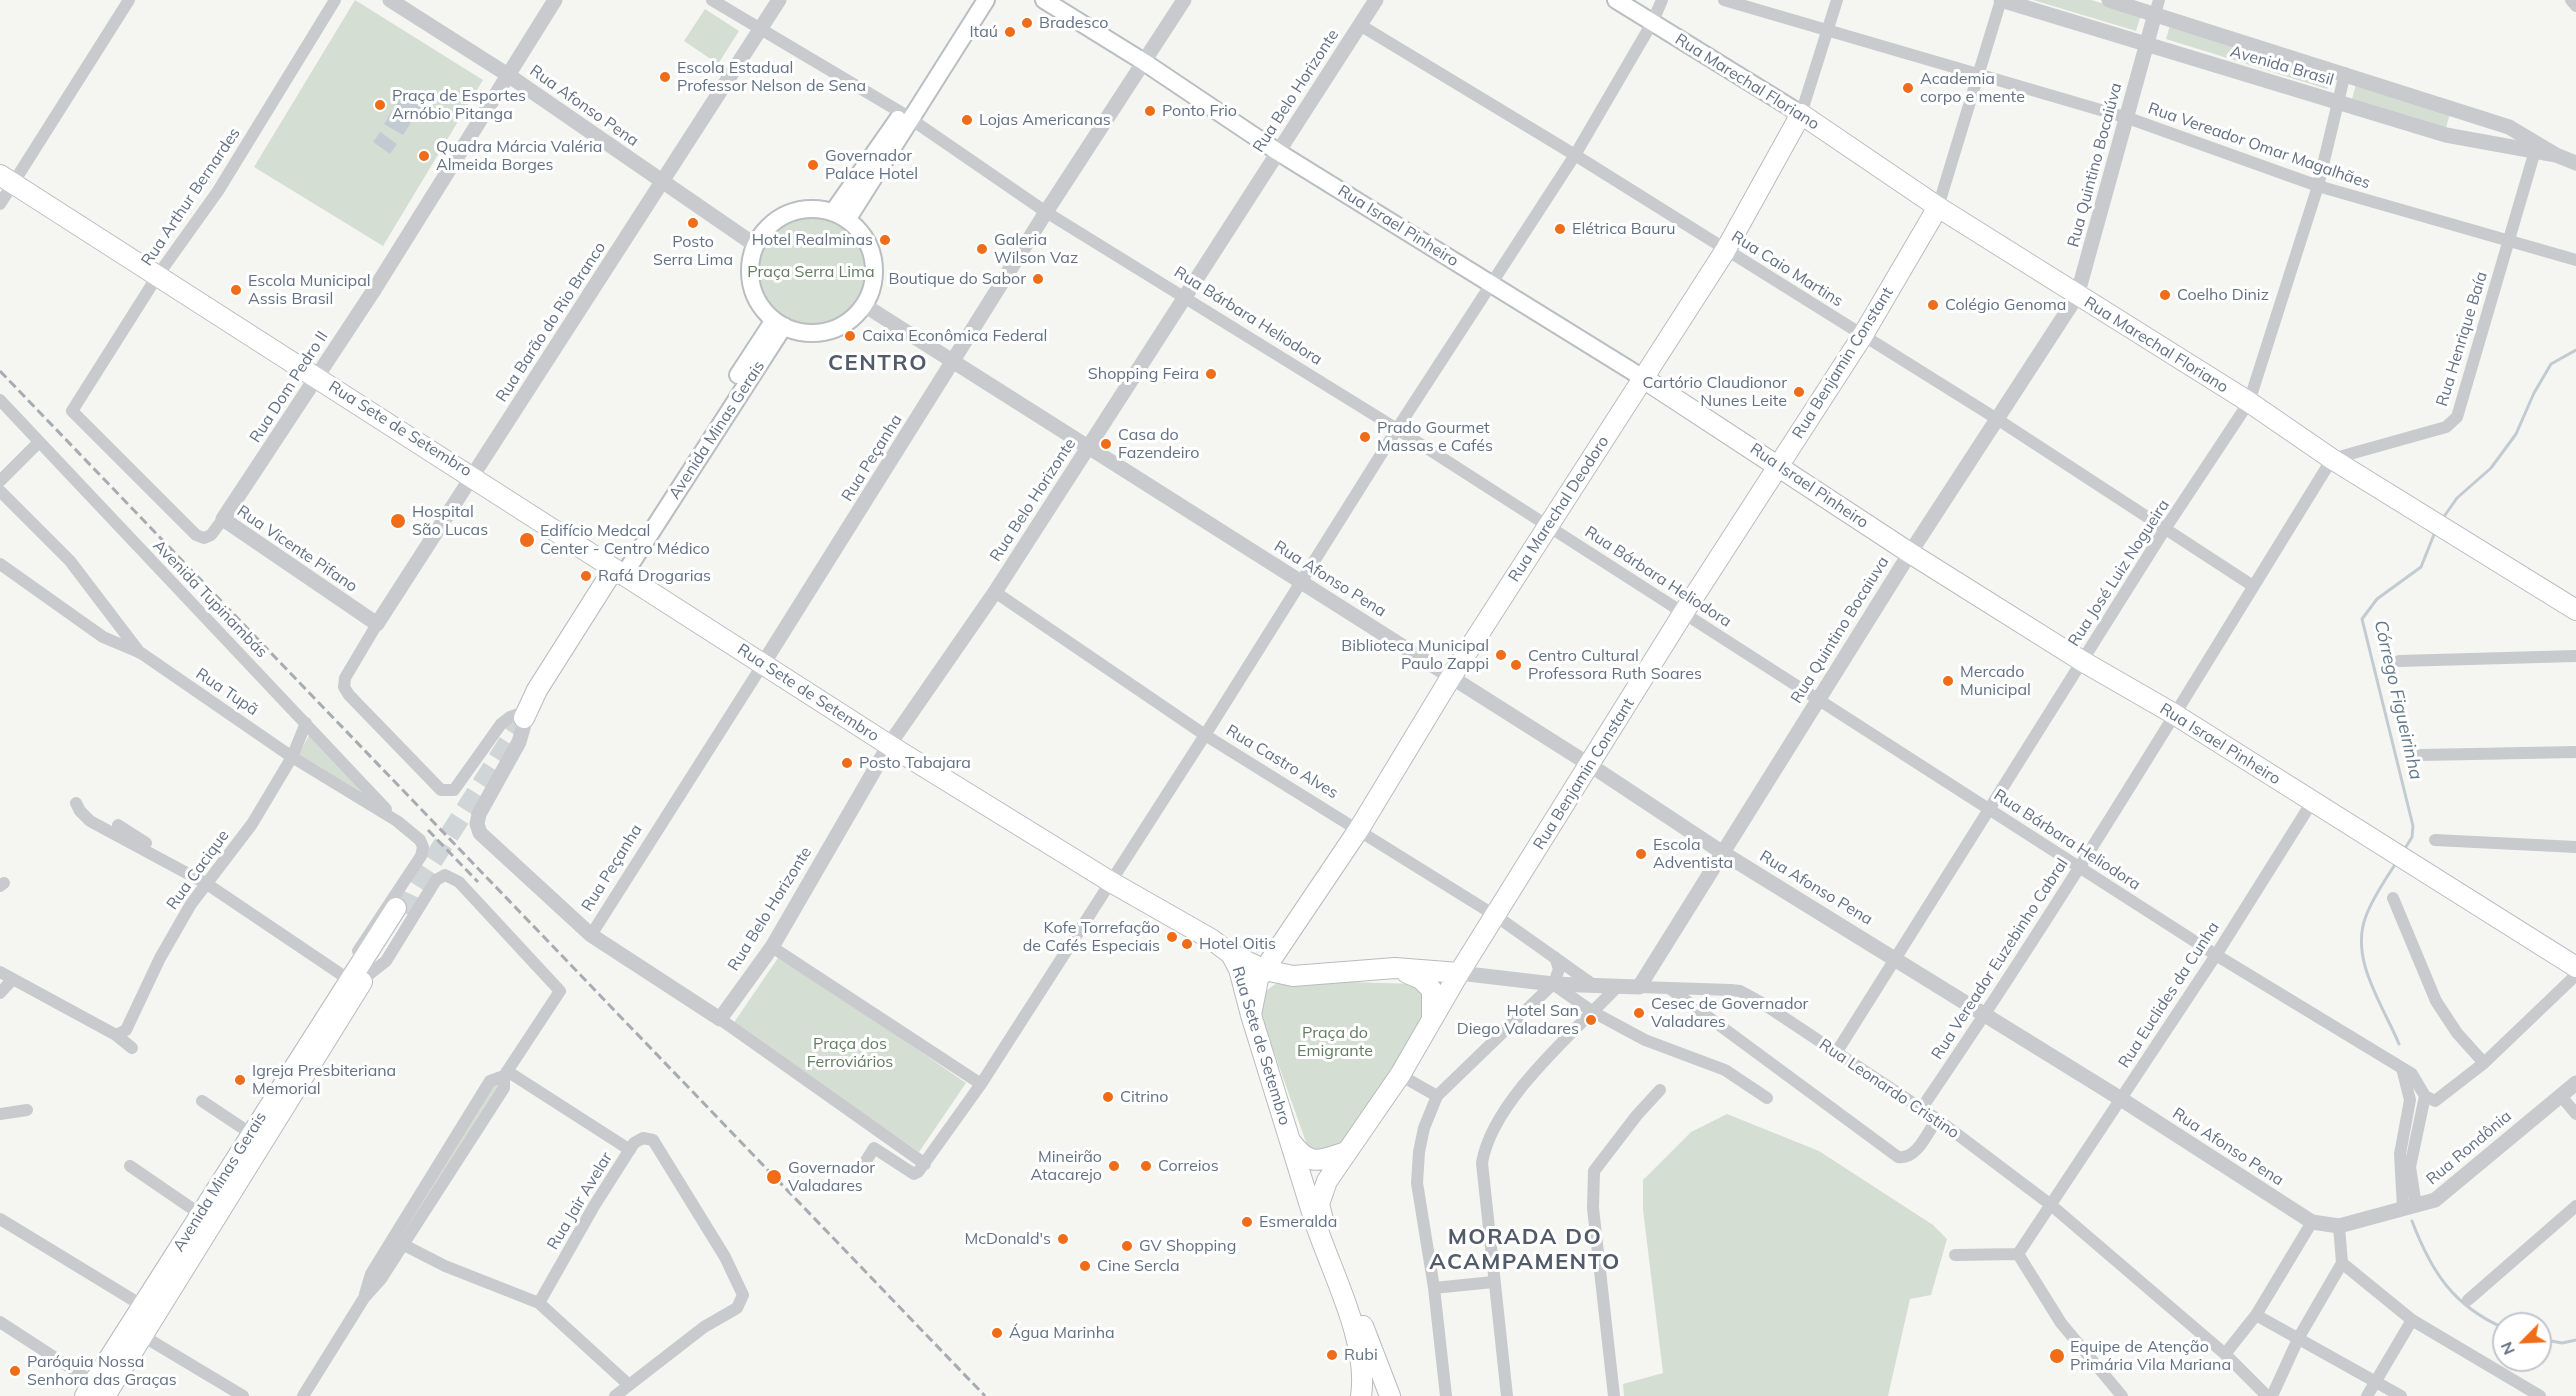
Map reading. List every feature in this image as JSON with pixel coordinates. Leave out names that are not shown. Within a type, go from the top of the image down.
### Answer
[{"type":"main road","points":[[907,116],[975,0]]},
{"type":"main road","points":[[840,216],[986,0]]},
{"type":"main road","name":"Rua Israel Pinheiro","points":[[1044,0],[1144,62],[1278,152],[1643,378],[1910,553],[2082,661],[2174,714],[2576,967]]},
{"type":"main road","name":"Rua Marechal Floriano","points":[[1616,0],[1801,114],[1938,207],[2249,402],[2332,459],[2576,609]]},
{"type":"main road","name":"Rua Marechal Deodoro","points":[[1265,970],[1359,829],[1450,677],[1725,251],[1801,114]]},
{"type":"main road","name":"Rua Sete de Setembro","points":[[7,179],[889,745],[1111,882],[1211,939],[1231,954],[1244,983],[1251,1015],[1358,1346],[1362,1379],[1361,1396]]},
{"type":"main road","name":"Rua Benjamin Constant","points":[[1390,1396],[1319,1208],[1327,1181],[1427,1033],[1460,974],[1684,612],[1863,335],[1938,207]]},
{"type":"main road","points":[[815,209],[840,216],[863,237],[873,259],[874,275],[864,305],[846,323],[822,333],[805,333],[779,323],[760,305],[751,286],[750,265],[755,245],[765,230],[779,218],[796,210],[815,209]]},
{"type":"main road","name":"Avenida Minas Gerais","points":[[526,715],[537,690],[618,573],[779,323]]},
{"type":"main road","name":"Avenida Minas Gerais","points":[[95,1392],[136,1332],[356,976],[400,911]]},
{"type":"main road","points":[[1231,954],[1265,970],[1254,992],[1251,1015]]},
{"type":"main road","points":[[1395,968],[1421,979],[1432,990],[1434,1008],[1427,1033]]},
{"type":"main road","name":"Rua Leonardo Cristino","points":[[1265,970],[1293,976],[1395,968],[1460,974]]},
{"type":"main road","name":"Avenida Minas Gerais","points":[[136,1332],[143,1306],[200,1214],[257,1138]]},
{"type":"main road","points":[[1291,1142],[1304,1156],[1316,1161],[1346,1152]]},
{"type":"street","points":[[0,204],[7,179],[129,0]]},
{"type":"street","name":"Rua Arthur Bernardes","points":[[72,411],[158,275],[218,191],[335,0]]},
{"type":"street","name":"Rua Afonso Pena","points":[[390,0],[508,75],[755,245]]},
{"type":"street","name":"Rua Dom Pedro II","points":[[223,519],[317,377],[555,0]]},
{"type":"street","name":"Rua Bárbara Heliodora","points":[[712,0],[907,116],[1046,212],[1186,296],[1684,612],[2216,954],[2412,1074],[2425,1096]]},
{"type":"street","name":"Rua Barão do Rio Branco","points":[[526,715],[510,717],[501,724],[457,788],[448,792],[435,786],[349,695],[344,682],[376,624],[779,0]]},
{"type":"street","name":"Rua Peçanha","points":[[591,935],[953,364],[1046,212],[1184,0]]},
{"type":"street","name":"Rua Belo Horizonte","points":[[720,1019],[772,947],[889,745],[996,592],[1376,0]]},
{"type":"street","points":[[866,1161],[874,1148],[914,1174],[925,1164],[981,1084],[1302,583],[1396,429],[1575,155],[1652,23],[1662,0]]},
{"type":"street","name":"Rua Vereador Omar Magalhães","points":[[1724,0],[2128,118],[2318,186],[2576,260]]},
{"type":"street","name":"Rua Marechal Deodoro","points":[[1801,114],[1837,0]]},
{"type":"street","name":"Avenida Brasil","points":[[2001,0],[2446,135],[2536,147],[2576,163]]},
{"type":"street","name":"Rua Benjamin Constant","points":[[1938,207],[2001,0]]},
{"type":"street","points":[[2109,0],[2157,7],[2509,128],[2536,147]]},
{"type":"street","points":[[2571,0],[2576,6]]},
{"type":"street","name":"Rua Quintino Bocaiúva","points":[[2077,296],[2157,7]]},
{"type":"street","name":"Rua Caio Martins","points":[[1360,25],[1575,155],[1725,251],[1997,419],[2253,586]]},
{"type":"street","name":"Rua José Luiz Nogueira","points":[[1836,1053],[2165,529],[2249,402],[2318,186],[2345,73]]},
{"type":"street","points":[[2446,135],[2455,125],[2449,109]]},
{"type":"street","name":"Rua Henrique Baía","points":[[2332,459],[2446,427],[2457,417],[2536,147]]},
{"type":"street","name":"Rua Quintino Bocaiuva","points":[[1639,987],[1910,553],[2077,296]]},
{"type":"street","name":"Rua Afonso Pena","points":[[864,305],[953,364],[1590,765],[1723,853],[2121,1099],[2312,1222],[2339,1226]]},
{"type":"street","name":"Avenida Tupinambás","points":[[0,400],[38,443],[397,821]]},
{"type":"street","name":"Rua Vicente Pifano","points":[[72,411],[196,535],[208,537],[223,519],[376,624]]},
{"type":"street","points":[[0,481],[38,443]]},
{"type":"street","name":"Rua Vereador Euzebinho Cabral","points":[[1921,1109],[1986,1015],[2332,459]]},
{"type":"street","points":[[0,492],[70,561],[141,654]]},
{"type":"street","name":"Rua Tupã","points":[[0,564],[103,638],[141,654],[292,758],[397,821],[420,840],[423,847],[421,856]]},
{"type":"street","name":"Rua Castro Alves","points":[[996,592],[1205,735],[1496,916],[1592,984]]},
{"type":"street","points":[[2399,661],[2576,656]]},
{"type":"street","name":"Avenida Minas Gerais","points":[[526,715],[523,735],[479,814],[477,824],[480,833],[591,935]]},
{"type":"street","name":"Rua Cacique","points":[[116,1035],[126,1030],[160,958],[191,904],[252,824],[292,758],[306,723]]},
{"type":"street","points":[[2421,755],[2576,752]]},
{"type":"street","name":"Rua Euclides da Cunha","points":[[2018,1254],[2216,954],[2312,802]]},
{"type":"street","points":[[76,803],[90,821],[195,877],[356,976]]},
{"type":"street","points":[[118,825],[186,867],[195,877]]},
{"type":"street","points":[[2435,840],[2576,847]]},
{"type":"street","name":"Avenida Minas Gerais","points":[[356,976],[359,948],[421,856]]},
{"type":"street","name":"Avenida Minas Gerais","points":[[356,976],[387,961],[436,880],[442,875],[454,878],[560,991],[506,1073]]},
{"type":"street","points":[[2393,898],[2436,1001],[2457,1033],[2484,1063]]},
{"type":"street","points":[[591,935],[720,1019],[925,1164]]},
{"type":"street","points":[[772,947],[981,1084]]},
{"type":"street","points":[[1446,1396],[1434,1288],[1417,1183],[1419,1152],[1424,1128],[1437,1096],[1553,984],[1559,969],[1554,956]]},
{"type":"street","points":[[0,972],[116,1035],[132,1048]]},
{"type":"street","name":"Rua Leonardo Cristino","points":[[1460,974],[1553,984],[1740,991],[1762,1003],[1937,1119],[2051,1205],[2225,1354],[2266,1396]]},
{"type":"street","points":[[2409,1207],[2410,1167],[2425,1096],[2435,1101],[2484,1063],[2576,975]]},
{"type":"street","points":[[0,993],[12,980]]},
{"type":"street","points":[[1553,984],[1593,1012],[1645,1040],[1725,1070],[1767,1098]]},
{"type":"street","points":[[1507,1396],[1482,1163],[1485,1144],[1491,1129],[1513,1097],[1618,986]]},
{"type":"street","points":[[1669,988],[1898,1157],[1906,1157],[1914,1152],[1937,1119]]},
{"type":"street","points":[[2402,1068],[2410,1100],[2400,1154],[2409,1207]]},
{"type":"street","points":[[303,1396],[364,1298],[381,1279],[504,1088],[506,1073]]},
{"type":"street","points":[[364,1298],[371,1274],[490,1081],[506,1073]]},
{"type":"street","name":"Rua Jair Avelar","points":[[506,1073],[630,1150],[594,1206],[539,1303]]},
{"type":"street","points":[[1400,1075],[1437,1096]]},
{"type":"street","name":"Rua Rondônia","points":[[2339,1226],[2440,1196],[2576,1083]]},
{"type":"street","points":[[1614,1396],[1593,1208],[1594,1171],[1637,1115],[1660,1090]]},
{"type":"street","points":[[2561,1096],[2576,1114]]},
{"type":"street","points":[[202,1101],[257,1138]]},
{"type":"street","points":[[0,1114],[27,1110]]},
{"type":"street","points":[[615,1396],[704,1327],[737,1308],[743,1299],[741,1288],[658,1145],[650,1138],[643,1138],[634,1143],[630,1150]]},
{"type":"street","points":[[129,1166],[200,1214]]},
{"type":"street","points":[[2468,1300],[2576,1206]]},
{"type":"street","points":[[0,1219],[143,1306]]},
{"type":"street","points":[[2225,1354],[2256,1315],[2312,1222]]},
{"type":"street","points":[[2272,1396],[2299,1337],[2342,1263],[2339,1226]]},
{"type":"street","points":[[402,1244],[445,1266],[539,1303],[629,1385]]},
{"type":"street","points":[[1955,1255],[2018,1254],[2061,1323],[2122,1396]]},
{"type":"street","points":[[2342,1263],[2412,1320],[2540,1396]]},
{"type":"street","points":[[1434,1288],[1493,1282]]},
{"type":"street","points":[[2256,1315],[2401,1396]]},
{"type":"street","points":[[2367,1396],[2412,1320]]},
{"type":"street","points":[[0,1322],[95,1392]]},
{"type":"street","points":[[136,1332],[243,1396]]},
{"type":"green space","name":"Praça de Esportes Arnóbio Pitanga","points":[[355,0],[483,80],[383,246],[254,167]]},
{"type":"green space","points":[[2033,0],[2091,0],[2141,15],[2136,31]]},
{"type":"green space","points":[[705,9],[739,31],[718,64],[684,41]]},
{"type":"green space","points":[[2170,25],[2332,75],[2327,89],[2166,39]]},
{"type":"green space","points":[[2356,84],[2450,113],[2446,128],[2352,99]]},
{"type":"green space","name":"Praça Serra Lima","points":[[811,218],[832,222],[849,234],[861,251],[865,272],[861,293],[849,310],[832,322],[811,326],[790,322],[773,310],[761,293],[757,272],[761,251],[773,234],[790,222]]},
{"type":"green space","points":[[311,732],[385,810],[297,757]]},
{"type":"green space","name":"Praça dos Ferroviários","points":[[780,955],[966,1083],[919,1152],[733,1024]]},
{"type":"green space","name":"Praça do Emigrante","points":[[1285,980],[1415,984],[1430,1002],[1419,1028],[1346,1144],[1337,1152],[1311,1151],[1307,1145],[1259,1010],[1267,990]]},
{"type":"green space","points":[[494,1083],[500,1084],[378,1275]]},
{"type":"green space","points":[[1727,1114],[1819,1151],[1933,1225],[1947,1239],[1931,1295],[1910,1299],[1888,1396],[1624,1396],[1623,1384],[1663,1373],[1643,1210],[1643,1180],[1691,1132]]},
{"type":"shaded area","points":[[404,92],[423,104],[403,135],[384,124]]},
{"type":"shaded area","points":[[380,132],[397,144],[390,154],[373,142]]},
{"type":"waterway","name":"Córrego Figueirinha","points":[[2443,518],[2457,498],[2491,468],[2516,434],[2534,393],[2551,364],[2576,350]]},
{"type":"waterway","name":"Córrego Figueirinha","points":[[2404,850],[2412,837],[2413,826],[2362,619],[2377,599],[2421,567],[2435,532]]},
{"type":"waterway","name":"Córrego Figueirinha","points":[[2396,863],[2366,916],[2362,932],[2362,949],[2370,981],[2399,1044]]},
{"type":"waterway","name":"Córrego Figueirinha","points":[[2412,1221],[2427,1256],[2446,1285],[2457,1298],[2492,1322]]},
{"type":"waterway","name":"Córrego Figueirinha","points":[[2552,1341],[2562,1343],[2576,1340]]},
{"type":"tunnel","points":[[404,913],[416,887],[524,718]]},
{"type":"railway","points":[[0,371],[985,1396]]},
{"type":"railway","points":[[428,830],[478,882]]},
{"type":"place","name":"Bradesco","points":[[1027,23]]},
{"type":"place","name":"Itaú","points":[[1010,32]]},
{"type":"place","name":"Escola Estadual Professor Nelson de Sena","points":[[665,77]]},
{"type":"place","name":"Academia corpo e mente","points":[[1908,88]]},
{"type":"place","name":"Praça de Esportes Arnóbio Pitanga","points":[[380,105]]},
{"type":"place","name":"Ponto Frio","points":[[1150,111]]},
{"type":"place","name":"Lojas Americanas","points":[[967,120]]},
{"type":"place","name":"Quadra Márcia Valéria Almeida Borges","points":[[424,156]]},
{"type":"place","name":"Governador Palace Hotel","points":[[813,165]]},
{"type":"place","name":"Posto Serra Lima","points":[[693,223]]},
{"type":"place","name":"Elétrica Bauru","points":[[1560,229]]},
{"type":"place","name":"Hotel Realminas","points":[[885,240]]},
{"type":"place","name":"Galeria Wilson Vaz","points":[[982,249]]},
{"type":"place","name":"Boutique do Sabor","points":[[1038,279]]},
{"type":"place","name":"Escola Municipal Assis Brasil","points":[[236,290]]},
{"type":"place","name":"Coelho Diniz","points":[[2165,295]]},
{"type":"place","name":"Colégio Genoma","points":[[1933,305]]},
{"type":"place","name":"Caixa Econômica Federal","points":[[850,336]]},
{"type":"place","name":"Shopping Feira","points":[[1211,374]]},
{"type":"place","name":"Cartório Claudionor Nunes Leite","points":[[1799,392]]},
{"type":"place","name":"Prado Gourmet Massas e Cafés","points":[[1365,437]]},
{"type":"place","name":"Casa do Fazendeiro","points":[[1106,444]]},
{"type":"place","name":"Hospital São Lucas","points":[[398,521]]},
{"type":"place","name":"Edifício Medcal Center - Centro Médico","points":[[527,540]]},
{"type":"place","name":"Rafá Drogarias","points":[[586,576]]},
{"type":"place","name":"Biblioteca Municipal Paulo Zappi","points":[[1501,655]]},
{"type":"place","name":"Centro Cultural Professora Ruth Soares","points":[[1516,665]]},
{"type":"place","name":"Mercado Municipal","points":[[1948,681]]},
{"type":"place","name":"Posto Tabajara","points":[[847,763]]},
{"type":"place","name":"Escola Adventista","points":[[1641,854]]},
{"type":"place","name":"Kofe Torrefação de Cafés Especiais","points":[[1172,937]]},
{"type":"place","name":"Hotel Oitis","points":[[1187,944]]},
{"type":"place","name":"Cesec de Governador Valadares","points":[[1639,1013]]},
{"type":"place","name":"Hotel San Diego Valadares","points":[[1591,1020]]},
{"type":"place","name":"Igreja Presbiteriana Memorial","points":[[240,1080]]},
{"type":"place","name":"Citrino","points":[[1108,1097]]},
{"type":"place","name":"Mineirão Atacarejo","points":[[1114,1166]]},
{"type":"place","name":"Correios","points":[[1146,1166]]},
{"type":"place","name":"Governador Valadares","points":[[774,1177]]},
{"type":"place","name":"Esmeralda","points":[[1247,1222]]},
{"type":"place","name":"McDonald's","points":[[1063,1239]]},
{"type":"place","name":"GV Shopping","points":[[1127,1246]]},
{"type":"place","name":"Cine Sercla","points":[[1085,1266]]},
{"type":"place","name":"Água Marinha","points":[[997,1333]]},
{"type":"place","name":"Rubi","points":[[1332,1355]]},
{"type":"place","name":"Equipe de Atenção Primária Vila Mariana","points":[[2057,1356]]},
{"type":"place","name":"Paróquia Nossa Senhora das Graças","points":[[15,1371]]},
{"type":"district","name":"CENTRO","points":[[878,363]]},
{"type":"district","name":"MORADA DO ACAMPAMENTO","points":[[1525,1250]]}]
